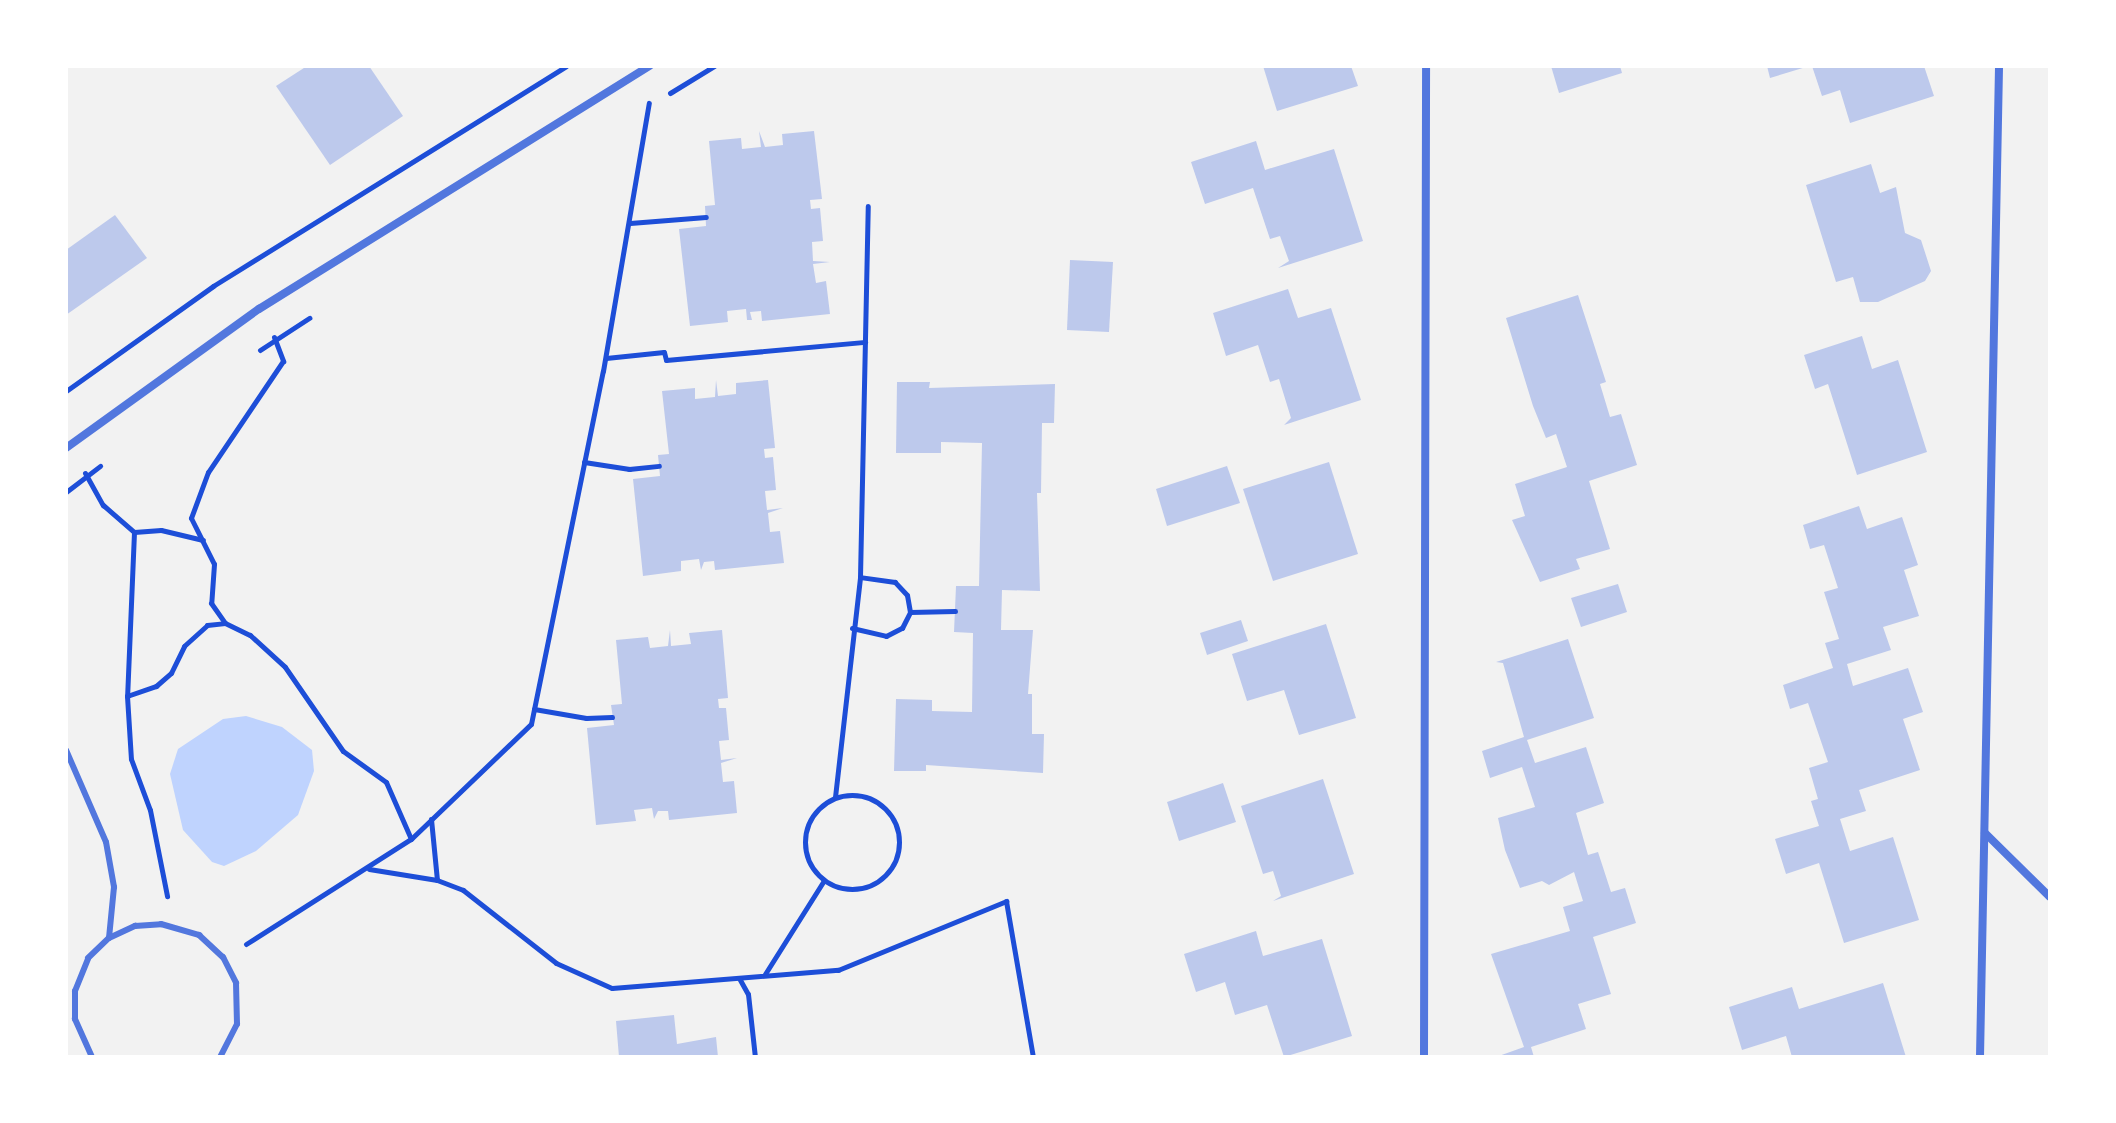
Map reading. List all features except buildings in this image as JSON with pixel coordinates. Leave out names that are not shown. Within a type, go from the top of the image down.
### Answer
[{"type":"street","points":[[68,447],[259,309],[650,66]]},
{"type":"street","points":[[1424,1057],[1426,66]]},
{"type":"street","points":[[1980,1057],[1999,66]]},
{"type":"street","points":[[1985,833],[2050,897]]},
{"type":"lane","points":[[66,750],[106,842],[114,887],[109,938]]},
{"type":"lane","points":[[92,1057],[75,1019],[75,991],[88,958],[109,938],[135,926],[161,924],[199,935],[223,957],[236,983],[237,1024],[220,1057]]},
{"type":"path","points":[[66,391],[213,286],[566,66]]},
{"type":"path","points":[[636,113],[714,66]]},
{"type":"path","points":[[223,957],[411,839],[531,724],[606,358],[651,92]]},
{"type":"path","points":[[835,797],[860,577],[868,206]]},
{"type":"path","points":[[630,223],[706,217]]},
{"type":"path","points":[[259,309],[276,340],[283,361],[208,472],[191,518],[205,540],[214,564],[211,603],[225,623],[250,635],[285,667],[343,751],[386,782],[411,839]]},
{"type":"path","points":[[250,356],[323,309]]},
{"type":"path","points":[[606,358],[664,352],[666,360],[865,342]]},
{"type":"path","points":[[68,447],[103,505],[134,532],[161,530],[205,540]]},
{"type":"path","points":[[66,492],[106,461]]},
{"type":"path","points":[[584,462],[629,469],[659,466]]},
{"type":"path","points":[[134,532],[127,696],[131,759],[150,810],[167,897],[161,924]]},
{"type":"path","points":[[852,628],[886,636],[902,628],[910,612],[907,595],[895,582],[860,577]]},
{"type":"path","points":[[910,612],[955,611]]},
{"type":"path","points":[[127,696],[156,686],[171,673],[184,646],[207,625],[225,623]]},
{"type":"path","points":[[534,709],[586,718],[612,717]]},
{"type":"path","points":[[835,797],[868,797],[886,808],[895,822],[897,858],[873,885],[839,889],[823,882],[806,853],[805,837],[819,807],[835,797]]},
{"type":"path","points":[[431,819],[437,880]]},
{"type":"path","points":[[368,868],[437,880],[463,890],[556,963],[612,988],[838,970],[1006,901],[1033,1057]]},
{"type":"path","points":[[764,974],[823,882]]},
{"type":"path","points":[[739,978],[748,994],[755,1057]]},
{"type":"water","points":[[246,716],[282,727],[312,750],[314,771],[298,815],[256,851],[224,866],[212,862],[183,830],[170,774],[178,749],[223,719]]}]
